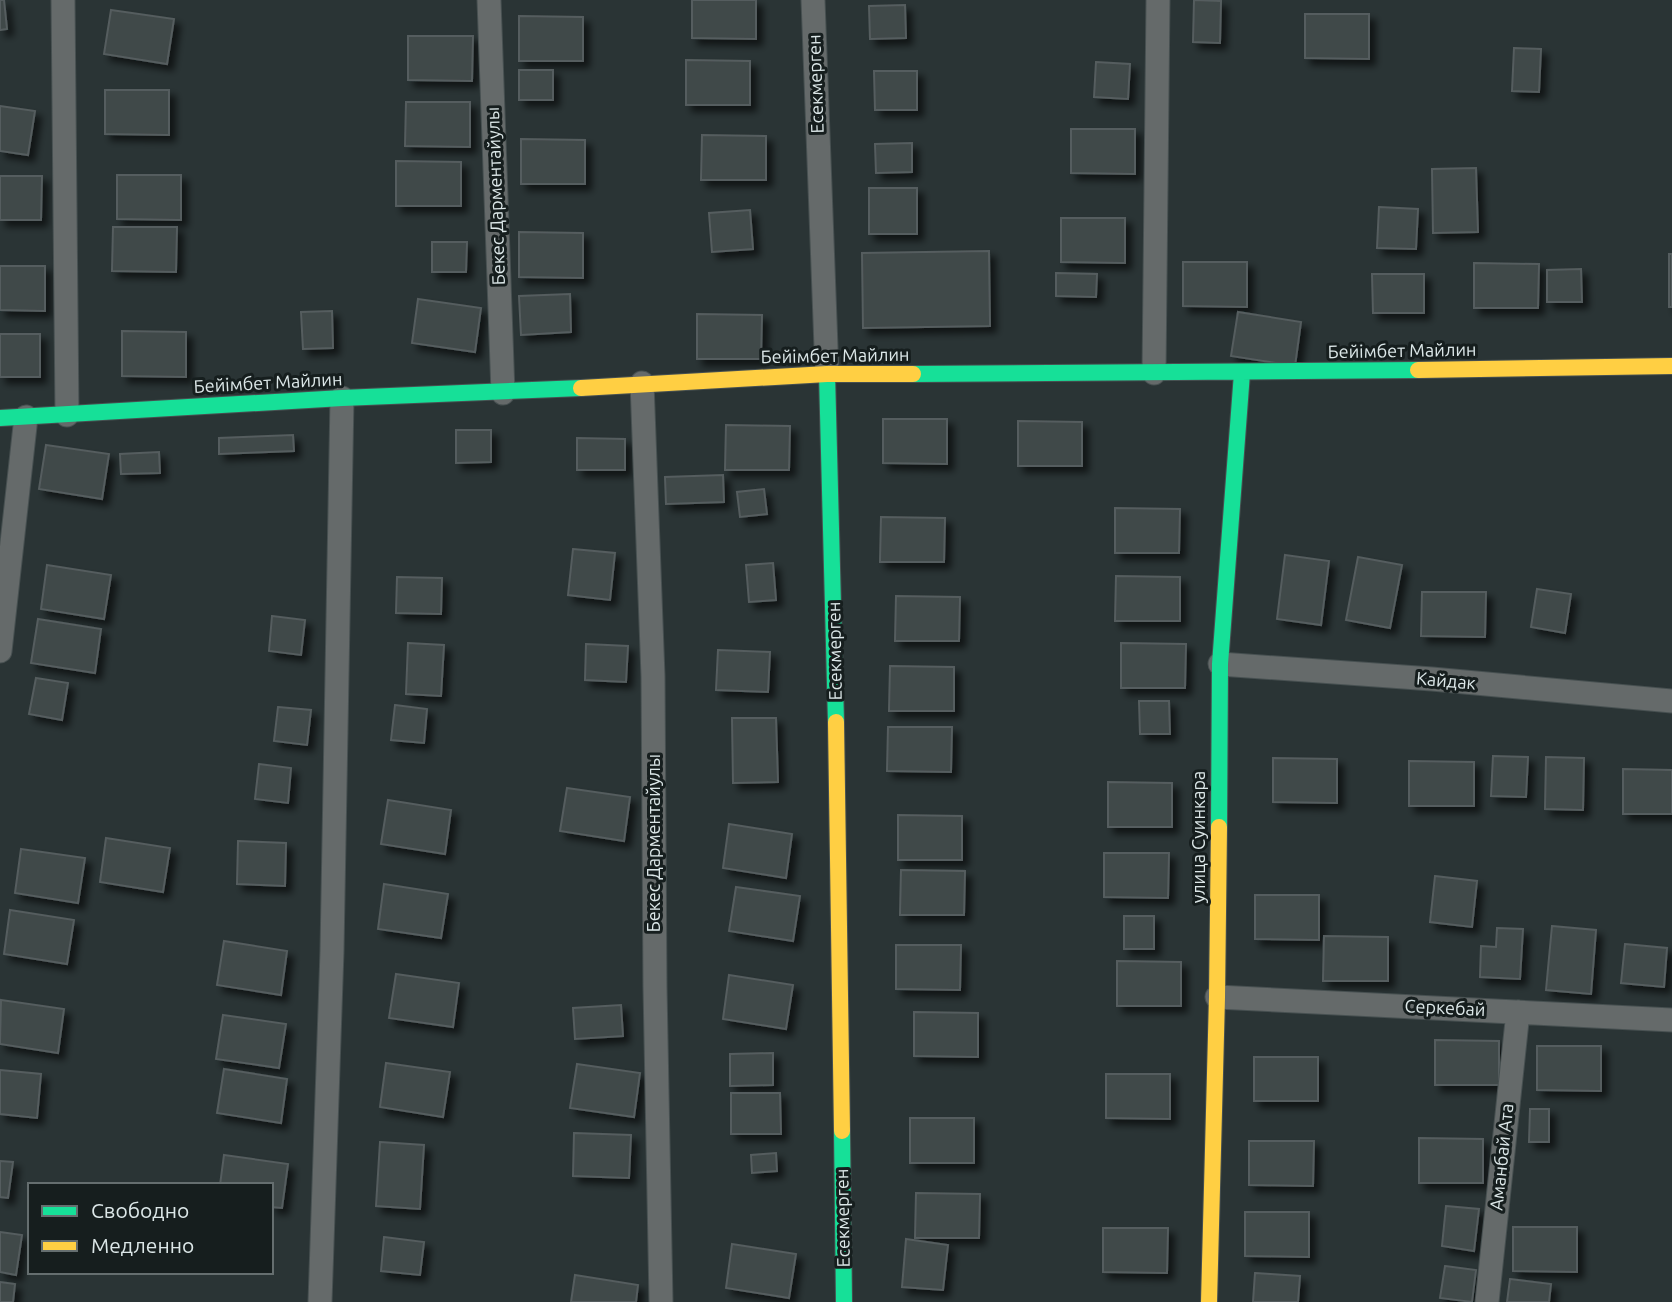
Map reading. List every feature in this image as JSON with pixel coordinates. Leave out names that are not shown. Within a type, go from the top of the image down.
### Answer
[{"type":"street","points":[[63,0],[67,415]]},
{"type":"street","name":"Бекес Дарментайулы","points":[[488,0],[503,393]]},
{"type":"street","name":"Eсекмерген","points":[[813,0],[835,618],[844,1302]]},
{"type":"street","points":[[1154,373],[1158,0]]},
{"type":"street","name":"Бейімбет Майлин","points":[[0,418],[827,374],[1242,373],[1672,366]]},
{"type":"street","name":"улица Суинкара","points":[[1209,1302],[1217,997],[1220,664],[1242,373]]},
{"type":"street","name":"Бекес Дарментайулы","points":[[642,383],[653,677],[661,1302]]},
{"type":"street","points":[[320,1302],[332,951],[342,398]]},
{"type":"street","points":[[0,650],[26,416]]},
{"type":"street","name":"Кайдак","points":[[1220,664],[1432,679],[1672,701]]},
{"type":"street","name":"Серкебай","points":[[1217,997],[1672,1020]]},
{"type":"street","name":"Аманбай Ата","points":[[1487,1302],[1518,1012]]},
{"type":"building","points":[[0,0],[4,0],[7,29],[0,30]]},
{"type":"building","points":[[692,0],[756,0],[756,39],[692,38]]},
{"type":"building","points":[[1194,0],[1221,1],[1220,43],[1193,42]]},
{"type":"building","points":[[905,5],[906,38],[870,39],[869,6]]},
{"type":"building","points":[[111,10],[174,19],[167,64],[104,54]]},
{"type":"building","points":[[1305,14],[1369,14],[1369,59],[1305,58]]},
{"type":"building","points":[[519,16],[583,17],[583,61],[519,61]]},
{"type":"building","points":[[408,36],[473,36],[472,81],[408,80]]},
{"type":"building","points":[[1514,48],[1541,49],[1539,92],[1512,91]]},
{"type":"building","points":[[686,60],[750,61],[750,105],[686,105]]},
{"type":"building","points":[[1096,62],[1130,64],[1128,99],[1094,97]]},
{"type":"building","points":[[519,70],[553,70],[553,100],[519,100]]},
{"type":"building","points":[[874,71],[917,71],[917,110],[875,110]]},
{"type":"building","points":[[105,90],[169,90],[169,135],[105,134]]},
{"type":"building","points":[[406,102],[470,102],[470,147],[405,146]]},
{"type":"building","points":[[0,106],[35,111],[28,155],[0,151]]},
{"type":"building","points":[[1071,129],[1135,129],[1135,174],[1071,173]]},
{"type":"building","points":[[702,135],[766,136],[766,180],[701,180]]},
{"type":"building","points":[[521,139],[585,140],[585,184],[521,184]]},
{"type":"building","points":[[912,143],[912,172],[876,173],[875,144]]},
{"type":"building","points":[[396,161],[461,162],[461,206],[396,206]]},
{"type":"building","points":[[1476,168],[1478,232],[1433,233],[1432,169]]},
{"type":"building","points":[[117,175],[181,175],[181,220],[117,219]]},
{"type":"building","points":[[0,176],[42,176],[41,220],[0,220]]},
{"type":"building","points":[[869,188],[917,188],[917,234],[869,234]]},
{"type":"building","points":[[1379,207],[1418,209],[1416,249],[1377,248]]},
{"type":"building","points":[[750,210],[753,249],[712,252],[709,213]]},
{"type":"building","points":[[1061,218],[1125,218],[1125,263],[1061,262]]},
{"type":"building","points":[[113,227],[177,227],[176,272],[112,271]]},
{"type":"building","points":[[519,232],[583,233],[583,278],[519,277]]},
{"type":"building","points":[[432,242],[467,242],[466,272],[432,272]]},
{"type":"building","points":[[989,251],[990,326],[863,328],[862,253]]},
{"type":"building","points":[[1669,254],[1672,254],[1672,307],[1669,307]]},
{"type":"building","points":[[1183,262],[1247,262],[1247,307],[1183,306]]},
{"type":"building","points":[[1474,263],[1539,264],[1538,308],[1474,308]]},
{"type":"building","points":[[0,266],[45,266],[45,311],[0,310]]},
{"type":"building","points":[[1581,269],[1582,302],[1547,302],[1547,270]]},
{"type":"building","points":[[1056,273],[1097,274],[1096,297],[1056,296]]},
{"type":"building","points":[[1372,274],[1424,274],[1424,313],[1373,313]]},
{"type":"building","points":[[570,294],[571,332],[521,335],[519,296]]},
{"type":"building","points":[[418,299],[481,308],[475,352],[412,343]]},
{"type":"building","points":[[332,311],[333,348],[303,349],[301,312]]},
{"type":"building","points":[[1238,312],[1301,322],[1295,366],[1231,356]]},
{"type":"building","points":[[697,314],[762,315],[761,359],[697,359]]},
{"type":"building","points":[[122,331],[186,332],[186,377],[122,376]]},
{"type":"building","points":[[0,334],[40,334],[40,377],[0,377]]},
{"type":"building","points":[[883,419],[947,419],[947,464],[883,463]]},
{"type":"building","points":[[1018,421],[1082,422],[1082,466],[1018,466]]},
{"type":"building","points":[[726,425],[790,426],[789,470],[725,470]]},
{"type":"building","points":[[456,430],[491,430],[491,462],[456,463]]},
{"type":"building","points":[[293,435],[294,451],[219,454],[219,438]]},
{"type":"building","points":[[577,438],[625,439],[625,470],[577,470]]},
{"type":"building","points":[[46,445],[109,454],[102,499],[39,489]]},
{"type":"building","points":[[159,452],[160,473],[121,474],[120,454]]},
{"type":"building","points":[[723,475],[724,502],[666,504],[665,477]]},
{"type":"building","points":[[764,489],[767,514],[740,517],[737,492]]},
{"type":"building","points":[[1115,508],[1180,509],[1179,553],[1115,553]]},
{"type":"building","points":[[881,517],[945,518],[944,562],[880,562]]},
{"type":"building","points":[[573,549],[615,553],[610,600],[568,595]]},
{"type":"building","points":[[1285,555],[1329,561],[1321,625],[1277,619]]},
{"type":"building","points":[[1358,557],[1402,565],[1390,628],[1346,620]]},
{"type":"building","points":[[773,563],[776,600],[749,602],[746,565]]},
{"type":"building","points":[[47,565],[111,575],[104,619],[41,609]]},
{"type":"building","points":[[1116,576],[1180,577],[1180,621],[1115,621]]},
{"type":"building","points":[[397,577],[442,578],[441,614],[396,613]]},
{"type":"building","points":[[1537,589],[1571,594],[1565,633],[1531,627]]},
{"type":"building","points":[[1422,592],[1486,592],[1485,637],[1421,636]]},
{"type":"building","points":[[896,596],[960,597],[959,641],[895,641]]},
{"type":"building","points":[[272,616],[305,620],[301,655],[269,651]]},
{"type":"building","points":[[38,619],[101,629],[95,673],[31,663]]},
{"type":"building","points":[[408,643],[444,645],[441,696],[406,694]]},
{"type":"building","points":[[1121,643],[1186,644],[1185,688],[1121,688]]},
{"type":"building","points":[[586,644],[628,646],[626,682],[585,680]]},
{"type":"building","points":[[718,650],[770,652],[768,692],[716,690]]},
{"type":"building","points":[[890,666],[954,667],[954,711],[889,711]]},
{"type":"building","points":[[36,678],[68,683],[62,720],[29,714]]},
{"type":"building","points":[[1139,701],[1169,701],[1170,734],[1140,734]]},
{"type":"building","points":[[395,705],[427,709],[424,743],[391,740]]},
{"type":"building","points":[[278,707],[311,710],[307,745],[274,741]]},
{"type":"building","points":[[732,718],[776,718],[778,782],[733,783]]},
{"type":"building","points":[[888,727],[952,727],[951,772],[887,771]]},
{"type":"building","points":[[1493,756],[1528,757],[1526,797],[1491,796]]},
{"type":"building","points":[[1546,757],[1584,758],[1583,810],[1545,809]]},
{"type":"building","points":[[1273,758],[1337,759],[1337,803],[1273,802]]},
{"type":"building","points":[[1409,761],[1474,762],[1474,806],[1409,806]]},
{"type":"building","points":[[259,764],[291,768],[288,803],[255,799]]},
{"type":"building","points":[[1623,769],[1672,770],[1672,814],[1623,814]]},
{"type":"building","points":[[1108,782],[1172,783],[1172,827],[1108,827]]},
{"type":"building","points":[[567,788],[630,797],[624,841],[560,831]]},
{"type":"building","points":[[388,800],[451,810],[445,854],[381,844]]},
{"type":"building","points":[[898,815],[962,816],[962,860],[898,860]]},
{"type":"building","points":[[729,824],[792,834],[786,878],[723,868]]},
{"type":"building","points":[[106,838],[170,848],[163,892],[100,882]]},
{"type":"building","points":[[238,841],[286,843],[285,886],[237,884]]},
{"type":"building","points":[[21,849],[85,858],[78,903],[15,893]]},
{"type":"building","points":[[1104,853],[1169,853],[1168,898],[1104,897]]},
{"type":"building","points":[[901,870],[965,871],[964,915],[900,915]]},
{"type":"building","points":[[1435,876],[1477,881],[1472,927],[1430,922]]},
{"type":"building","points":[[384,884],[448,894],[441,938],[378,929]]},
{"type":"building","points":[[736,887],[800,896],[793,941],[729,931]]},
{"type":"building","points":[[1255,895],[1319,895],[1319,940],[1255,939]]},
{"type":"building","points":[[10,910],[74,920],[67,964],[4,954]]},
{"type":"building","points":[[1124,916],[1154,916],[1154,949],[1124,949]]},
{"type":"building","points":[[1552,926],[1596,930],[1591,994],[1546,990]]},
{"type":"building","points":[[1497,928],[1523,929],[1520,979],[1480,977],[1481,946],[1496,947]]},
{"type":"building","points":[[1324,936],[1388,937],[1388,981],[1323,981]]},
{"type":"building","points":[[224,941],[287,951],[281,995],[217,985]]},
{"type":"building","points":[[1625,944],[1667,948],[1664,987],[1621,983]]},
{"type":"building","points":[[896,945],[961,945],[960,990],[896,989]]},
{"type":"building","points":[[1117,961],[1181,962],[1181,1006],[1117,1006]]},
{"type":"building","points":[[396,974],[459,983],[453,1027],[389,1018]]},
{"type":"building","points":[[729,975],[793,985],[786,1029],[723,1019]]},
{"type":"building","points":[[1,1000],[64,1009],[58,1053],[0,1044]]},
{"type":"building","points":[[621,1005],[623,1036],[575,1039],[573,1008]]},
{"type":"building","points":[[914,1012],[978,1013],[978,1057],[914,1056]]},
{"type":"building","points":[[223,1015],[286,1024],[279,1068],[216,1059]]},
{"type":"building","points":[[1435,1040],[1499,1041],[1499,1085],[1435,1085]]},
{"type":"building","points":[[1537,1046],[1601,1046],[1601,1091],[1537,1090]]},
{"type":"building","points":[[773,1053],[773,1085],[730,1086],[730,1054]]},
{"type":"building","points":[[1254,1057],[1318,1057],[1318,1101],[1254,1101]]},
{"type":"building","points":[[386,1063],[450,1072],[443,1117],[380,1107]]},
{"type":"building","points":[[577,1064],[640,1073],[634,1117],[570,1108]]},
{"type":"building","points":[[224,1069],[287,1079],[281,1123],[217,1113]]},
{"type":"building","points":[[0,1070],[41,1074],[37,1118],[0,1114]]},
{"type":"building","points":[[1106,1074],[1170,1074],[1170,1119],[1106,1118]]},
{"type":"building","points":[[731,1093],[780,1093],[781,1134],[731,1134]]},
{"type":"building","points":[[1530,1109],[1549,1109],[1549,1142],[1529,1142]]},
{"type":"building","points":[[910,1118],[974,1118],[974,1163],[910,1163]]},
{"type":"building","points":[[574,1133],[631,1135],[629,1178],[573,1176]]},
{"type":"building","points":[[1419,1138],[1483,1139],[1483,1183],[1419,1183]]},
{"type":"building","points":[[1249,1141],[1314,1141],[1313,1186],[1249,1185]]},
{"type":"building","points":[[380,1142],[424,1145],[420,1209],[376,1206]]},
{"type":"building","points":[[776,1153],[777,1171],[752,1173],[751,1155]]},
{"type":"building","points":[[224,1155],[288,1164],[282,1208],[273,1207],[273,1183],[220,1183]]},
{"type":"building","points":[[0,1161],[13,1162],[8,1198],[0,1197]]},
{"type":"building","points":[[916,1193],[980,1194],[979,1238],[915,1238]]},
{"type":"building","points":[[1446,1206],[1479,1209],[1474,1251],[1442,1246]]},
{"type":"building","points":[[1245,1212],[1309,1212],[1309,1257],[1245,1256]]},
{"type":"building","points":[[1513,1227],[1577,1227],[1577,1272],[1513,1271]]},
{"type":"building","points":[[1103,1228],[1168,1228],[1167,1273],[1103,1272]]},
{"type":"building","points":[[0,1232],[22,1235],[16,1275],[0,1272]]},
{"type":"building","points":[[384,1237],[424,1242],[420,1275],[381,1271]]},
{"type":"building","points":[[906,1239],[948,1245],[943,1290],[902,1287]]},
{"type":"building","points":[[732,1244],[796,1254],[789,1298],[726,1288]]},
{"type":"building","points":[[1445,1266],[1476,1270],[1472,1302],[1440,1298]]},
{"type":"building","points":[[1255,1273],[1300,1276],[1298,1302],[1253,1302]]},
{"type":"building","points":[[575,1275],[638,1285],[636,1302],[571,1302]]},
{"type":"building","points":[[1510,1279],[1551,1284],[1549,1302],[1507,1302]]},
{"type":"building","points":[[0,1282],[15,1284],[13,1302],[0,1302]]},
{"type":"traffic: fast","points":[[913,374],[1418,370]]},
{"type":"traffic: fast","points":[[1219,827],[1220,664],[1242,373]]},
{"type":"traffic: fast","points":[[827,374],[836,722]]},
{"type":"traffic: fast","points":[[0,418],[342,398],[581,388]]},
{"type":"traffic: fast","points":[[842,1131],[844,1302]]},
{"type":"traffic: slow","points":[[1418,370],[1672,366]]},
{"type":"traffic: slow","points":[[581,388],[827,374],[913,374]]},
{"type":"traffic: slow","points":[[836,722],[842,1131]]},
{"type":"traffic: slow","points":[[1209,1302],[1219,827]]}]
